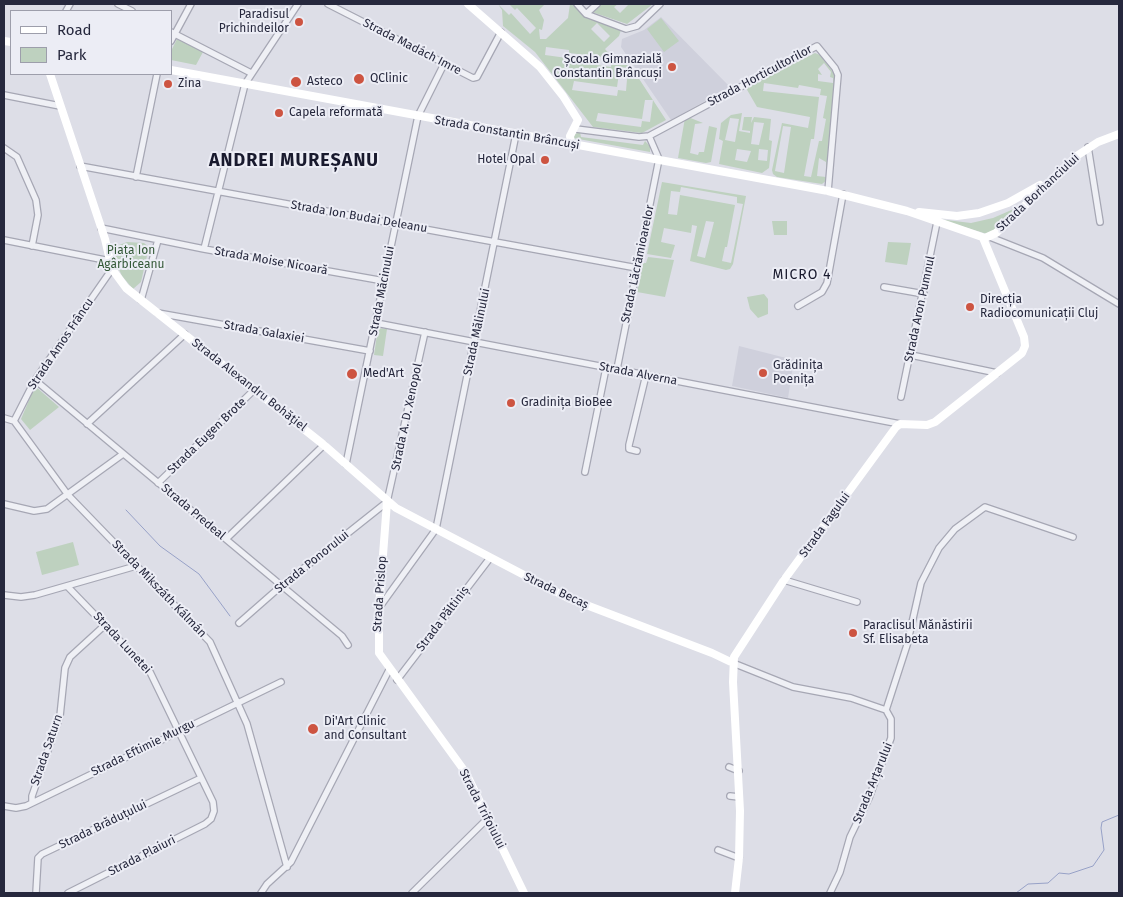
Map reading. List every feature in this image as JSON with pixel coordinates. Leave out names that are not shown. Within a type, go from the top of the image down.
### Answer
[{"type":"main road","points":[[468,4],[540,67],[563,96],[578,118],[576,129],[569,139],[571,144]]},
{"type":"main road","name":"Strada Constantin Brâncuși","points":[[172,70],[843,194],[907,211],[986,237]]},
{"type":"main road","points":[[50,75],[101,228],[111,265]]},
{"type":"main road","points":[[559,142],[576,129]]},
{"type":"main road","name":"Strada Borhanciului","points":[[986,237],[1088,147],[1119,134]]},
{"type":"main road","points":[[907,211],[957,216],[988,211],[1027,194],[1066,165]]},
{"type":"main road","points":[[900,424],[930,424],[1020,356],[1025,346],[986,237]]},
{"type":"main road","name":"Strada Alexandru Bohățiel","points":[[111,265],[118,280],[141,300],[324,445],[387,502]]},
{"type":"main road","name":"Strada Fagului","points":[[732,663],[738,650],[784,580],[900,424]]},
{"type":"main road","name":"Strada Becaș","points":[[387,502],[436,530],[568,598],[712,653],[732,663]]},
{"type":"main road","name":"Strada Prislop","points":[[387,502],[377,650],[397,680]]},
{"type":"main road","points":[[732,663],[740,797],[739,858],[735,893]]},
{"type":"main road","name":"Strada Trifoiului","points":[[397,680],[463,769],[524,893]]},
{"type":"street","points":[[118,4],[130,10]]},
{"type":"street","points":[[191,4],[173,33],[252,73]]},
{"type":"street","points":[[204,250],[245,84],[298,4]]},
{"type":"street","name":"Strada Madách Imre","points":[[328,4],[471,78],[476,78],[501,32]]},
{"type":"street","points":[[577,4],[586,14],[630,29],[637,26],[660,4]]},
{"type":"street","points":[[586,14],[597,4]]},
{"type":"street","name":"Strada Horticultorilor","points":[[649,136],[817,46],[835,68],[838,75],[828,191]]},
{"type":"street","name":"Strada Măcinului","points":[[346,464],[418,116],[444,64]]},
{"type":"street","points":[[136,177],[157,75]]},
{"type":"street","points":[[4,95],[60,106]]},
{"type":"street","points":[[576,129],[639,137],[649,136],[659,159]]},
{"type":"street","name":"Strada Mălinului","points":[[436,530],[516,134]]},
{"type":"street","points":[[1088,147],[1100,222]]},
{"type":"street","points":[[4,148],[17,157],[36,200],[38,215],[32,246]]},
{"type":"street","name":"Strada Lăcrămioarelor","points":[[617,369],[659,159]]},
{"type":"street","name":"Strada Ion Budai Deleanu","points":[[80,166],[637,268]]},
{"type":"street","points":[[798,306],[822,292],[827,283],[843,194]]},
{"type":"street","name":"Strada Aron Pumnul","points":[[901,397],[938,222]]},
{"type":"street","points":[[101,228],[158,240],[141,300]]},
{"type":"street","points":[[986,237],[1038,255],[1119,304]]},
{"type":"street","points":[[4,240],[111,265]]},
{"type":"street","name":"Strada Moise Nicoară","points":[[158,240],[204,250],[384,281]]},
{"type":"street","name":"Strada Amos Frâncu","points":[[14,421],[35,380],[111,265]]},
{"type":"street","points":[[884,287],[924,294]]},
{"type":"street","name":"Strada Galaxiei","points":[[157,313],[370,351]]},
{"type":"street","name":"Strada Alverna","points":[[376,323],[900,424]]},
{"type":"street","name":"Strada A. D. Xenopol","points":[[387,502],[425,332]]},
{"type":"street","points":[[87,424],[185,334]]},
{"type":"street","points":[[911,355],[997,373]]},
{"type":"street","points":[[585,472],[606,368]]},
{"type":"street","points":[[636,451],[630,449],[628,445],[646,375]]},
{"type":"street","name":"Strada Predeal","points":[[35,380],[226,539],[280,587],[342,636],[348,645]]},
{"type":"street","name":"Strada Eugen Brote","points":[[158,483],[255,389]]},
{"type":"street","points":[[4,418],[14,421]]},
{"type":"street","name":"Strada Mikszáth Kálmán","points":[[14,421],[68,495],[207,638],[238,702],[251,735],[286,867]]},
{"type":"street","points":[[226,539],[324,445]]},
{"type":"street","points":[[4,504],[42,510],[53,506],[123,454]]},
{"type":"street","name":"Strada Ponorului","points":[[239,623],[280,587],[387,502]]},
{"type":"street","points":[[732,663],[793,687],[851,698],[886,710],[907,645],[921,583],[940,548],[955,529],[985,507],[1073,537]]},
{"type":"street","points":[[379,608],[436,530]]},
{"type":"street","name":"Strada Păltiniș","points":[[397,680],[490,558]]},
{"type":"street","points":[[4,595],[28,596],[68,587],[136,566]]},
{"type":"street","points":[[784,580],[857,602]]},
{"type":"street","name":"Strada Lunetei","points":[[68,587],[150,672],[213,802],[213,815]]},
{"type":"street","name":"Strada Saturn","points":[[32,802],[32,796],[60,716],[67,662],[70,657],[106,625]]},
{"type":"street","points":[[261,893],[267,884],[286,867],[389,670]]},
{"type":"street","name":"Strada Eftimie Murgu","points":[[4,806],[21,808],[280,682]]},
{"type":"street","name":"Strada Arțarului","points":[[830,893],[840,872],[850,837],[869,798],[891,738],[893,725],[886,710]]},
{"type":"street","points":[[729,767],[739,770]]},
{"type":"street","name":"Strada Brăduțului","points":[[36,893],[38,858],[42,854],[200,778]]},
{"type":"street","points":[[730,796],[740,797]]},
{"type":"street","name":"Strada Plaiuri","points":[[68,893],[205,824],[213,815]]},
{"type":"street","points":[[412,893],[488,818]]},
{"type":"street","points":[[718,850],[739,858]]},
{"type":"shaded area","name":"Școala Gimnazială Constantin Brâncuși","points":[[661,17],[730,87],[671,120],[621,47],[622,39],[644,30]]},
{"type":"shaded area","name":"Grădinița Poenița","points":[[739,346],[794,360],[788,398],[732,386]]},
{"type":"green space","points":[[498,4],[509,15],[511,13],[530,34],[536,28],[517,8],[515,10],[509,4],[545,4],[539,10],[544,20],[542,30],[539,29],[540,39],[546,39],[568,18],[570,4],[575,4],[585,15],[621,30],[619,36],[605,49],[614,59],[623,59],[628,62],[653,100],[666,120],[642,133],[593,127],[535,52],[503,26],[502,10]],"holes":[[[597,23],[610,36],[604,42],[591,29]],[[546,47],[569,50],[569,53],[612,58],[611,67],[567,61],[567,58],[545,55]],[[620,67],[628,68],[626,91],[618,90],[617,96],[572,90],[574,81],[617,87]],[[645,100],[653,100],[650,122],[642,121],[641,127],[596,121],[598,113],[642,119]]]},
{"type":"green space","points":[[597,4],[618,4],[614,7],[620,13],[629,4],[653,4],[627,24],[592,12]]},
{"type":"green space","points":[[661,18],[679,41],[664,52],[647,29]]},
{"type":"green space","points":[[177,39],[203,52],[196,65],[172,60],[172,49]]},
{"type":"green space","points":[[815,53],[820,55],[836,76],[827,180],[822,184],[777,177],[773,174],[772,170],[782,123],[808,128],[810,117],[757,107],[746,88]],"holes":[[[824,63],[831,72],[830,77],[833,78],[833,83],[818,81],[818,74],[822,75],[818,69]],[[764,83],[798,88],[799,85],[821,89],[820,95],[827,96],[823,118],[826,119],[822,141],[819,141],[811,177],[804,176],[811,139],[814,139],[819,97],[763,91]],[[783,126],[791,127],[784,173],[775,171]],[[819,158],[826,162],[826,177],[817,176]]]},
{"type":"green space","points":[[742,113],[739,131],[750,133],[750,131],[742,130],[744,117],[752,117],[751,123],[754,117],[771,119],[769,140],[772,141],[769,168],[762,173],[719,164],[723,141],[719,139],[721,123],[731,115]],"holes":[[[730,118],[739,119],[735,142],[725,140]],[[754,122],[764,123],[759,145],[751,144]],[[737,149],[751,151],[747,162],[735,160]],[[759,149],[768,150],[767,161],[758,160]]]},
{"type":"green space","points":[[688,117],[703,123],[695,124],[690,153],[698,155],[699,152],[704,152],[709,126],[717,128],[711,162],[706,163],[678,158],[685,118]]},
{"type":"green space","points":[[580,132],[581,137],[643,145],[645,141],[650,146],[650,152],[573,138],[575,134]]},
{"type":"green space","points":[[662,182],[746,196],[733,264],[730,269],[726,270],[690,261],[697,226],[692,225],[691,233],[664,228],[661,242],[675,245],[671,258],[647,254]],"holes":[[[681,187],[737,197],[737,203],[743,204],[731,263],[722,261],[725,247],[727,247],[735,205],[680,195],[677,215],[668,214],[671,191],[680,192]],[[706,221],[714,222],[705,258],[697,256]]]},
{"type":"green space","points":[[1023,205],[996,230],[987,234],[938,219],[971,223],[993,218]]},
{"type":"green space","points":[[772,221],[787,221],[787,235],[774,235]]},
{"type":"green space","name":"Piața Ion Agârbiceanu","points":[[127,242],[144,243],[149,247],[141,282],[133,289],[122,276],[117,265],[114,247]]},
{"type":"green space","points":[[888,242],[911,243],[907,265],[885,262]]},
{"type":"green space","points":[[648,257],[674,260],[665,297],[637,292],[643,263],[646,263]]},
{"type":"green space","points":[[764,294],[768,299],[768,314],[758,318],[750,309],[747,297]]},
{"type":"green space","points":[[378,328],[387,329],[383,356],[374,355]]},
{"type":"green space","points":[[35,386],[59,407],[30,430],[21,419]]},
{"type":"green space","points":[[73,542],[79,565],[42,575],[36,552]]},
{"type":"waterway","points":[[126,510],[160,546],[199,574],[230,616]]},
{"type":"waterway","points":[[1016,893],[1028,884],[1048,883],[1059,873],[1069,874],[1093,866],[1104,850],[1102,822],[1119,815]]},
{"type":"place","name":"Paradisul Prichindeilor","points":[[299,22]]},
{"type":"place","name":"Școala Gimnazială Constantin Brâncuși","points":[[672,67]]},
{"type":"place","name":"QClinic","points":[[359,79]]},
{"type":"place","name":"Asteco","points":[[296,82]]},
{"type":"place","name":"Zina","points":[[168,84]]},
{"type":"place","name":"Capela reformată","points":[[279,113]]},
{"type":"place","name":"Hotel Opal","points":[[545,160]]},
{"type":"place","name":"Direcția Radiocomunicații Cluj","points":[[970,307]]},
{"type":"place","name":"Grădinița Poenița","points":[[763,373]]},
{"type":"place","name":"Med'Art","points":[[352,374]]},
{"type":"place","name":"Gradinița BioBee","points":[[511,403]]},
{"type":"place","name":"Paraclisul Mănăstirii Sf. Elisabeta","points":[[853,633]]},
{"type":"place","name":"Di'Art Clinic and Consultant","points":[[313,729]]},
{"type":"district","name":"ANDREI MUREȘANU","points":[[294,161]]},
{"type":"district","name":"MICRO 4","points":[[802,275]]}]
